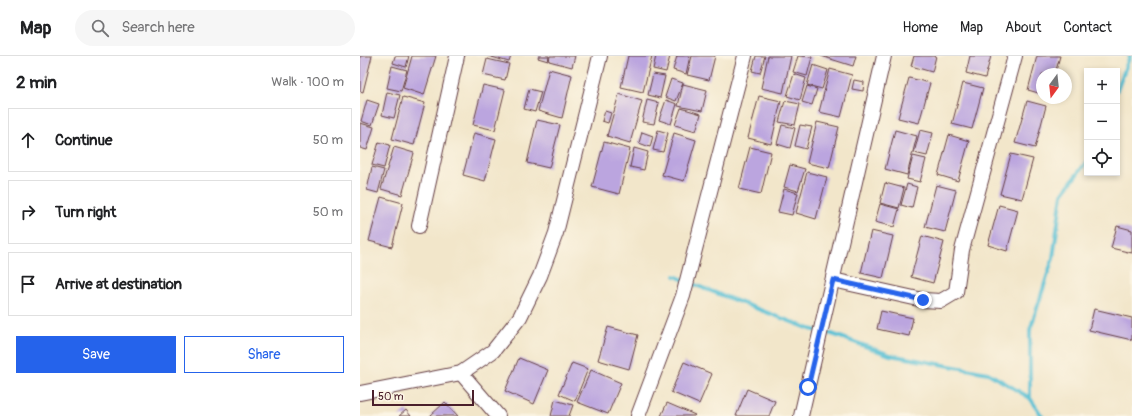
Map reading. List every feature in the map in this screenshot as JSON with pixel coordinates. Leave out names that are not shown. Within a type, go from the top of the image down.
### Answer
[{"type":"street","points":[[419,226],[457,56]]},
{"type":"street","points":[[360,393],[461,373],[493,351],[520,318],[540,276],[556,233],[600,56]]},
{"type":"street","points":[[638,416],[683,296],[745,56]]},
{"type":"street","points":[[801,416],[884,56]]},
{"type":"street","points":[[833,280],[923,300],[941,301],[956,292],[962,250],[1015,56]]},
{"type":"street","points":[[461,373],[498,416]]},
{"type":"building","points":[[360,56],[372,56],[363,92],[360,91]]},
{"type":"building","points":[[395,56],[409,56],[406,67],[393,63]]},
{"type":"building","points":[[412,56],[436,56],[424,95],[403,88]]},
{"type":"building","points":[[488,56],[511,56],[509,62]]},
{"type":"building","points":[[539,56],[549,56],[548,61],[538,58]]},
{"type":"building","points":[[550,56],[575,56],[572,67],[549,61]]},
{"type":"building","points":[[628,56],[652,56],[643,92],[621,87]]},
{"type":"building","points":[[656,56],[670,56],[666,72],[653,69]]},
{"type":"building","points":[[677,56],[690,56],[686,74],[673,70]]},
{"type":"building","points":[[692,56],[715,56],[709,80],[687,75]]},
{"type":"building","points":[[756,56],[765,56],[760,73],[752,71]]},
{"type":"building","points":[[768,56],[791,56],[783,93],[761,88]]},
{"type":"building","points":[[798,56],[812,57],[807,76],[793,72]]},
{"type":"building","points":[[821,56],[856,56],[853,66]]},
{"type":"building","points":[[914,56],[936,56],[932,72],[911,66]]},
{"type":"building","points":[[970,56],[991,56],[985,78],[966,73]]},
{"type":"building","points":[[1037,56],[1060,56],[1057,68],[1036,68],[1036,92],[1028,90]]},
{"type":"building","points":[[487,59],[509,64],[505,80],[483,75]]},
{"type":"building","points":[[813,65],[828,70],[822,89],[807,85]]},
{"type":"building","points":[[392,66],[407,70],[401,91],[387,88]]},
{"type":"building","points":[[549,69],[572,75],[562,118],[538,111]]},
{"type":"building","points":[[830,69],[852,75],[841,117],[819,112]]},
{"type":"building","points":[[653,74],[665,76],[660,98],[648,95]]},
{"type":"building","points":[[794,74],[806,78],[800,100],[787,96]]},
{"type":"building","points":[[909,78],[930,83],[919,123],[898,118]]},
{"type":"building","points":[[671,79],[683,83],[676,101],[665,97]]},
{"type":"building","points":[[854,80],[864,82],[863,91],[852,89]]},
{"type":"building","points":[[963,83],[983,88],[972,129],[952,124]]},
{"type":"building","points":[[683,84],[707,90],[702,111],[678,106]]},
{"type":"building","points":[[483,85],[505,90],[495,130],[473,125]]},
{"type":"building","points":[[807,86],[817,89],[812,105],[802,102]]},
{"type":"building","points":[[529,89],[541,92],[535,112],[524,109]]},
{"type":"building","points":[[387,92],[400,95],[394,118],[382,115]]},
{"type":"building","points":[[619,94],[642,101],[630,143],[607,136]]},
{"type":"building","points":[[759,96],[781,101],[771,144],[748,138]]},
{"type":"building","points":[[403,97],[425,103],[414,145],[392,139]]},
{"type":"building","points":[[367,100],[379,104],[372,125],[361,121]]},
{"type":"building","points":[[647,100],[659,103],[654,124],[642,122]]},
{"type":"building","points":[[666,100],[677,104],[671,124],[659,120]]},
{"type":"building","points":[[785,101],[800,104],[795,125],[779,122]]},
{"type":"building","points":[[1027,101],[1046,106],[1035,148],[1015,143]]},
{"type":"building","points":[[681,108],[701,114],[696,131],[675,125]]},
{"type":"building","points":[[605,111],[611,113],[608,123],[602,121]]},
{"type":"building","points":[[537,120],[560,125],[549,168],[527,163]]},
{"type":"building","points":[[817,122],[839,127],[829,168],[807,163]]},
{"type":"building","points":[[360,123],[374,127],[367,150],[360,148]]},
{"type":"building","points":[[782,125],[795,128],[790,148],[777,144]]},
{"type":"building","points":[[800,125],[812,127],[806,149],[795,146]]},
{"type":"building","points":[[658,130],[668,133],[663,152],[653,150]]},
{"type":"building","points":[[895,130],[917,136],[907,175],[885,169]]},
{"type":"building","points":[[920,130],[933,133],[927,156],[914,153]]},
{"type":"building","points":[[642,132],[653,136],[650,147],[639,143]]},
{"type":"building","points":[[474,133],[496,139],[485,181],[463,175]]},
{"type":"building","points":[[674,133],[696,140],[684,181],[662,175]]},
{"type":"building","points":[[949,135],[969,141],[958,181],[938,175]]},
{"type":"building","points":[[379,142],[390,145],[384,168],[372,165]]},
{"type":"building","points":[[604,142],[630,149],[619,194],[592,187]]},
{"type":"building","points":[[394,147],[414,153],[402,195],[381,189]]},
{"type":"building","points":[[750,147],[771,152],[761,194],[739,189]]},
{"type":"building","points":[[634,148],[648,152],[644,170],[630,167]]},
{"type":"building","points":[[1011,154],[1033,159],[1022,199],[1000,194]]},
{"type":"building","points":[[913,156],[926,159],[920,182],[907,179]]},
{"type":"building","points":[[790,165],[805,169],[798,191],[784,187]]},
{"type":"building","points":[[372,167],[384,170],[378,193],[367,190]]},
{"type":"building","points":[[807,172],[827,177],[816,219],[796,213]]},
{"type":"building","points":[[885,183],[904,188],[899,208],[880,203]]},
{"type":"building","points":[[907,184],[917,187],[912,208],[901,205]]},
{"type":"building","points":[[936,185],[956,190],[945,232],[925,227]]},
{"type":"building","points":[[784,189],[798,193],[792,215],[778,212]]},
{"type":"building","points":[[381,197],[403,203],[392,247],[369,241]]},
{"type":"building","points":[[880,204],[899,209],[894,227],[875,222]]},
{"type":"building","points":[[999,205],[1018,210],[1007,251],[988,245]]},
{"type":"building","points":[[1117,226],[1132,230],[1132,253],[1111,248]]},
{"type":"building","points":[[871,231],[893,236],[883,278],[861,273]]},
{"type":"building","points":[[922,236],[944,242],[933,283],[911,277]]},
{"type":"building","points":[[1094,309],[1132,318],[1132,340],[1089,330]]},
{"type":"building","points":[[881,311],[913,318],[909,336],[877,329]]},
{"type":"building","points":[[608,327],[638,335],[629,369],[598,360]]},
{"type":"building","points":[[519,358],[548,370],[534,404],[505,391]]},
{"type":"building","points":[[684,362],[712,374],[699,404],[671,392]]},
{"type":"building","points":[[572,363],[588,369],[575,401],[559,394]]},
{"type":"building","points":[[591,370],[621,383],[608,414],[577,402]]},
{"type":"building","points":[[747,389],[775,401],[769,416],[736,416]]},
{"type":"building","points":[[555,400],[573,405],[569,416],[551,416]]},
{"type":"building","points":[[445,402],[458,416],[430,416]]},
{"type":"building","points":[[667,403],[695,415],[661,416]]},
{"type":"building","points":[[406,410],[411,416],[399,416]]},
{"type":"waterway","points":[[1120,82],[1130,56]]},
{"type":"waterway","points":[[1030,398],[1030,330],[1053,258],[1062,194],[1084,165]]},
{"type":"waterway","points":[[675,276],[684,280]]},
{"type":"waterway","points":[[690,283],[810,329],[832,334],[890,355],[988,373],[1030,398],[1042,416]]},
{"type":"route","points":[[808,387],[833,280],[923,300]]}]
